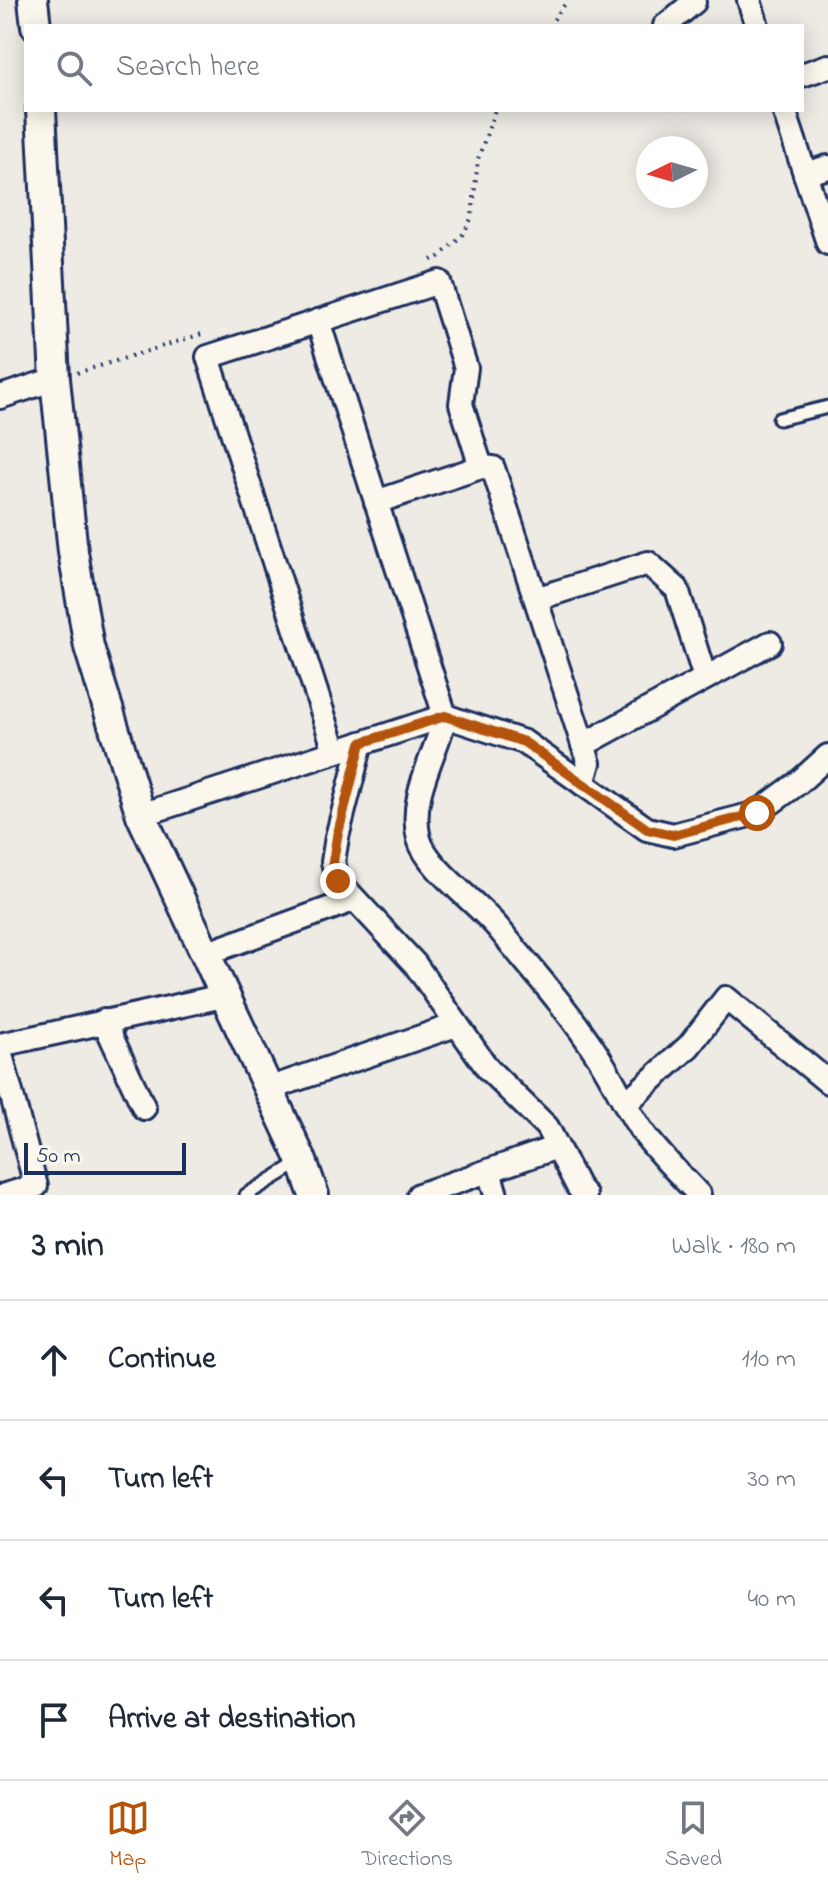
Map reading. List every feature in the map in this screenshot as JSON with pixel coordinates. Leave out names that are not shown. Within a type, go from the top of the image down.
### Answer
[{"type":"street","points":[[33,0],[36,24]]},
{"type":"street","points":[[749,0],[756,24]]},
{"type":"street","points":[[667,24],[696,1]]},
{"type":"street","points":[[804,74],[828,66]]},
{"type":"street","points":[[41,112],[55,379],[73,552],[89,647],[141,815],[302,1161],[314,1195]]},
{"type":"street","points":[[785,112],[828,243]]},
{"type":"street","points":[[805,174],[828,167]]},
{"type":"street","points":[[335,751],[208,357],[439,282],[466,368],[461,404],[481,467]]},
{"type":"street","points":[[318,321],[445,716],[439,741],[426,767],[418,801],[418,836],[426,857],[483,909],[511,943],[595,1051],[643,1132],[699,1195]]},
{"type":"street","points":[[0,397],[55,379]]},
{"type":"street","points":[[376,502],[481,467],[493,468],[589,763],[583,784]]},
{"type":"street","points":[[536,599],[648,563],[677,589],[705,678]]},
{"type":"street","points":[[583,745],[770,643]]},
{"type":"street","points":[[141,815],[445,716],[524,742],[647,829],[673,835],[757,813],[828,756]]},
{"type":"street","points":[[361,743],[333,862],[338,881],[415,964],[488,1069],[547,1127],[585,1195]]},
{"type":"street","points":[[205,954],[353,900]]},
{"type":"street","points":[[5,1195],[36,1186],[0,1048],[104,1021],[223,996]]},
{"type":"street","points":[[626,1103],[689,1046],[726,998],[828,1082]]},
{"type":"street","points":[[104,1021],[144,1108]]},
{"type":"street","points":[[268,1089],[456,1025]]},
{"type":"street","points":[[419,1195],[557,1147]]},
{"type":"street","points":[[489,1171],[496,1195]]},
{"type":"lane","points":[[779,419],[828,407]]},
{"type":"lane","points":[[246,1195],[302,1161]]},
{"type":"path","points":[[550,24],[568,0]]},
{"type":"path","points":[[427,261],[439,257],[464,233],[472,217],[478,159],[494,112]]},
{"type":"path","points":[[55,379],[212,331]]},
{"type":"route","points":[[338,881],[333,862],[337,837],[361,743],[445,716],[524,742],[647,829],[673,835],[757,813]]}]
